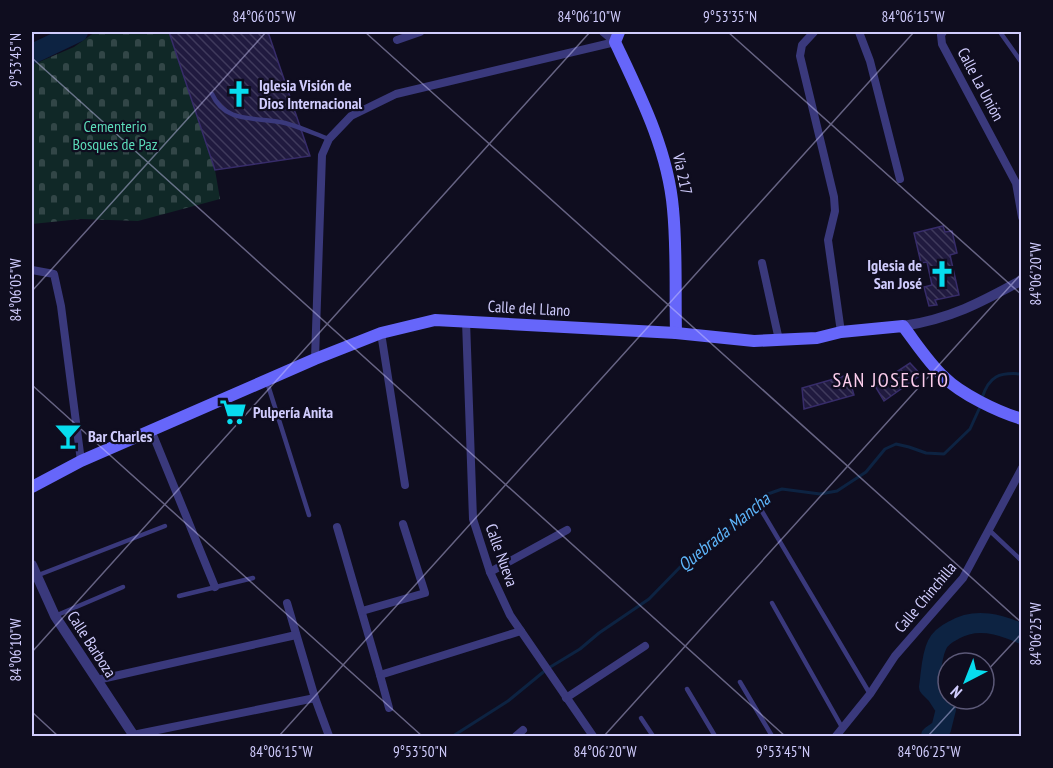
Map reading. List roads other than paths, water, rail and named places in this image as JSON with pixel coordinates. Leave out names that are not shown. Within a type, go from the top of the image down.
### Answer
[{"type":"main road","name":"Vía 217","points":[[617,37],[663,155],[673,209],[676,333]]},
{"type":"main road","name":"Calle del Llano","points":[[32,487],[81,461],[266,379],[381,333],[435,321],[676,333],[754,341],[818,338],[841,332],[903,326]]},
{"type":"main road","points":[[903,326],[938,370],[951,382],[981,401],[1022,419]]},
{"type":"street","points":[[397,40],[420,32]]},
{"type":"street","points":[[603,32],[617,37]]},
{"type":"street","points":[[814,32],[802,45],[800,56],[834,197],[835,211],[828,240],[841,332]]},
{"type":"street","points":[[859,32],[870,61],[900,179]]},
{"type":"street","name":"Calle La Unión","points":[[943,32],[942,44],[1016,183],[1022,217]]},
{"type":"street","points":[[315,359],[322,155],[329,139],[351,116],[396,94],[617,37]]},
{"type":"street","points":[[762,263],[779,340]]},
{"type":"street","points":[[32,270],[54,274],[61,306],[81,461]]},
{"type":"street","points":[[903,326],[931,322],[978,304],[1022,280]]},
{"type":"street","name":"Calle Nueva","points":[[466,321],[473,519],[490,572],[510,615],[593,736]]},
{"type":"street","points":[[381,333],[405,485]]},
{"type":"street","points":[[151,430],[214,587]]},
{"type":"street","name":"Calle Chinchilla","points":[[839,733],[870,694],[895,656],[963,578],[1022,468]]},
{"type":"street","points":[[362,611],[424,593],[403,524]]},
{"type":"street","points":[[337,527],[389,708]]},
{"type":"street","points":[[490,572],[567,530]]},
{"type":"street","name":"Calle Barboza","points":[[32,565],[55,616],[134,736]]},
{"type":"street","points":[[287,603],[315,698],[329,736]]},
{"type":"street","points":[[380,675],[521,631]]},
{"type":"street","points":[[97,680],[296,635]]},
{"type":"street","points":[[566,698],[645,646]]},
{"type":"street","points":[[134,736],[315,698]]},
{"type":"lane","points":[[1000,32],[1022,63]]},
{"type":"lane","points":[[212,94],[217,104],[230,113],[285,123],[329,139]]},
{"type":"lane","points":[[266,379],[309,515]]},
{"type":"lane","points":[[760,508],[870,694]]},
{"type":"lane","points":[[36,576],[165,526]]},
{"type":"lane","points":[[989,530],[1022,561]]},
{"type":"lane","points":[[179,596],[253,578]]},
{"type":"lane","points":[[55,616],[123,587]]},
{"type":"lane","points":[[771,603],[839,733]]},
{"type":"lane","points":[[740,682],[772,736]]},
{"type":"lane","points":[[687,689],[715,736]]},
{"type":"lane","points":[[641,718],[653,736]]},
{"type":"waterway","points":[[32,54],[78,32]]},
{"type":"waterway","name":"Quebrada Mancha","points":[[982,398],[988,385],[996,377],[1022,374]]},
{"type":"waterway","name":"Quebrada Mancha","points":[[453,736],[508,701],[547,669],[580,649],[599,633],[649,599],[686,561],[737,523],[753,504],[765,495],[782,489],[820,494],[837,491],[866,472],[885,449],[896,444],[926,453],[944,454],[970,429],[980,407]]},
{"type":"waterway","points":[[931,736],[941,729],[946,709],[929,687],[933,655],[940,640],[962,626],[979,623],[1005,627],[1022,634]]},
{"type":"place","name":"Iglesia Visión de Dios Internacional","points":[[239,94]]},
{"type":"place","name":"Iglesia de San José","points":[[942,274]]},
{"type":"place","name":"Pulpería Anita","points":[[233,412]]},
{"type":"place","name":"Bar Charles","points":[[68,436]]},
{"type":"district","name":"SAN JOSECITO","points":[[891,380]]},
{"type":"park label","name":"Cementerio Bosques de Paz","points":[[115,135]]}]
